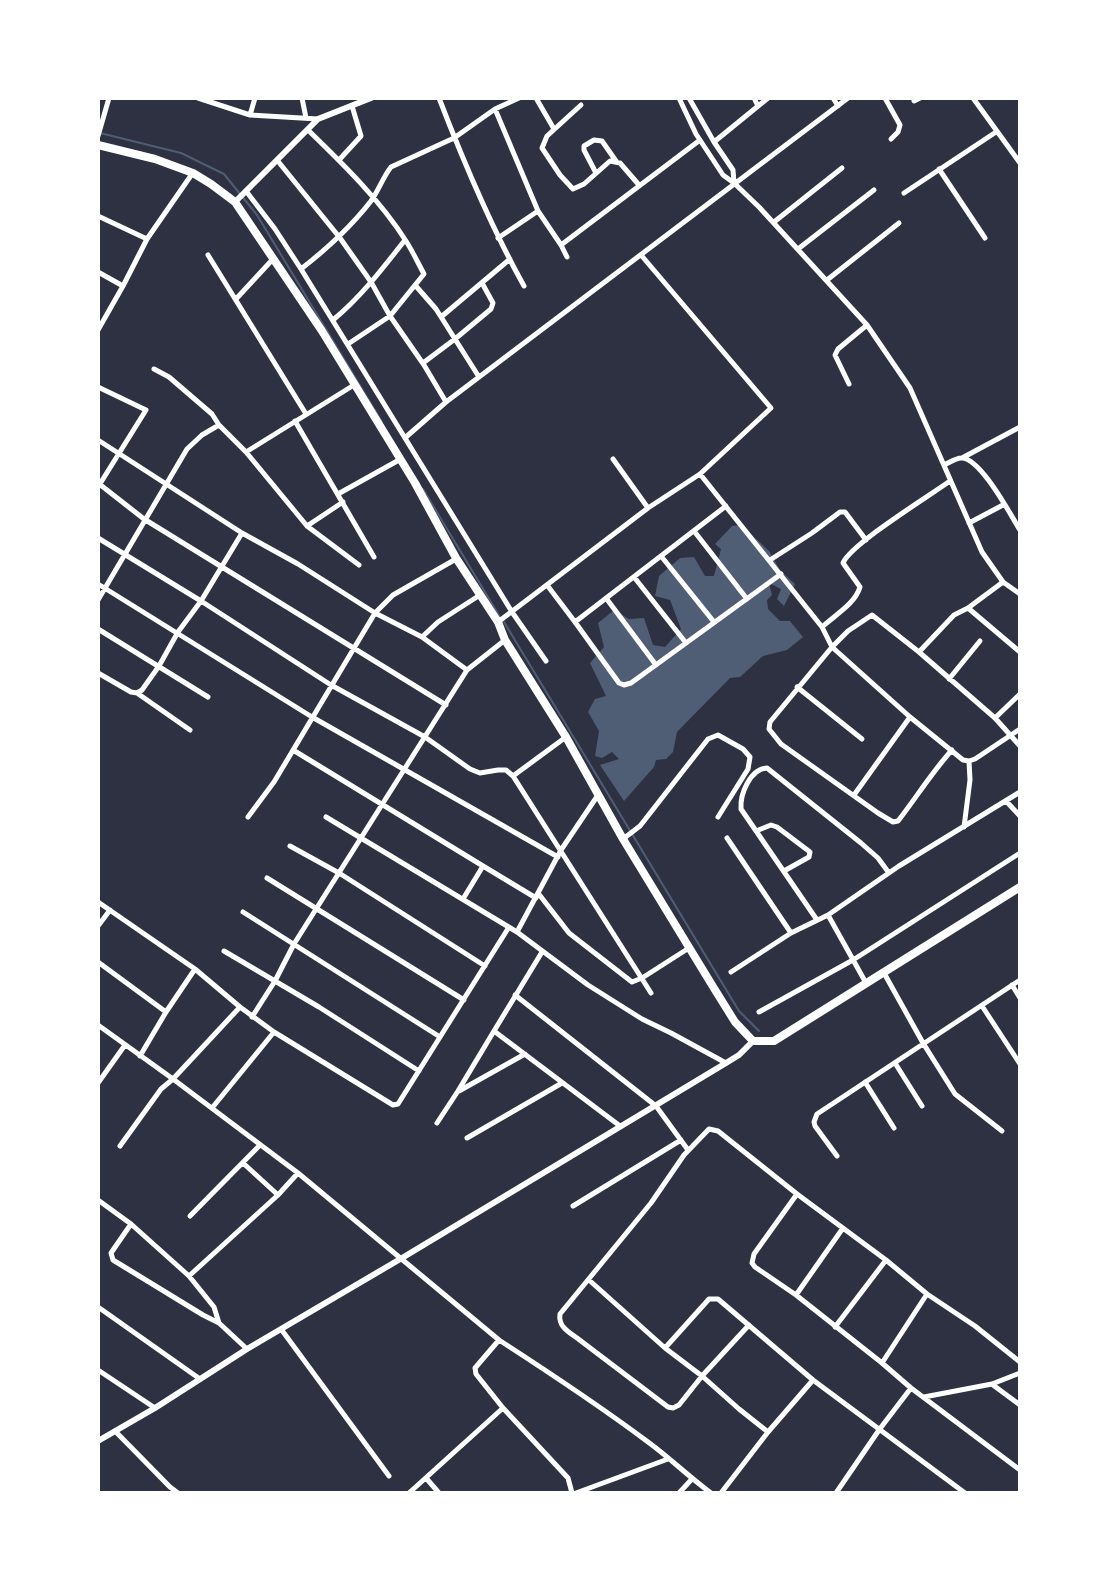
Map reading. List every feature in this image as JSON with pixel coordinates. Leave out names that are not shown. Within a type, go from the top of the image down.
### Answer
[{"type":"highway","points":[[98,145],[155,159],[241,196],[273,259],[322,331],[415,483],[456,558],[499,622],[505,640],[566,737],[689,948],[735,1022],[753,1041],[774,1041],[864,979],[883,972],[1020,887]]},
{"type":"street","points":[[98,136],[109,98]]},
{"type":"street","points":[[198,98],[250,115],[318,119],[371,98]]},
{"type":"street","points":[[250,115],[255,98]]},
{"type":"street","points":[[302,98],[306,118]]},
{"type":"street","points":[[439,98],[498,238],[524,286]]},
{"type":"street","points":[[301,269],[340,238],[373,198],[391,167],[454,138],[495,109],[519,98]]},
{"type":"street","points":[[536,98],[554,129]]},
{"type":"street","points":[[679,98],[700,140],[723,175],[774,222],[867,325],[910,388],[982,552],[1003,582],[1020,594]]},
{"type":"street","points":[[689,98],[733,170],[734,183]]},
{"type":"street","points":[[754,98],[758,106]]},
{"type":"street","points":[[714,142],[768,98]]},
{"type":"street","points":[[833,98],[838,106]]},
{"type":"street","points":[[406,437],[446,402],[848,98]]},
{"type":"street","points":[[885,98],[900,125],[891,139]]},
{"type":"street","points":[[973,98],[1020,163]]},
{"type":"street","points":[[581,105],[547,136],[542,148],[573,189],[584,184],[610,161],[617,162]]},
{"type":"street","points":[[339,160],[361,136],[352,106]]},
{"type":"street","points":[[495,109],[538,211],[567,257]]},
{"type":"street","points":[[318,119],[241,196],[275,229],[406,437],[510,613],[546,661]]},
{"type":"street","points":[[308,130],[373,198],[405,240],[424,274],[390,316],[348,344]]},
{"type":"street","points":[[904,193],[996,132]]},
{"type":"street","points":[[596,173],[584,150],[584,146],[594,140],[602,141],[639,185]]},
{"type":"street","points":[[561,245],[700,140]]},
{"type":"street","points":[[277,160],[371,282],[446,402]]},
{"type":"street","points":[[774,222],[842,168]]},
{"type":"street","points":[[939,169],[985,238]]},
{"type":"street","points":[[98,330],[147,239],[193,173]]},
{"type":"street","points":[[798,249],[874,190]]},
{"type":"street","points":[[498,238],[538,211]]},
{"type":"street","points":[[98,216],[147,239]]},
{"type":"street","points":[[827,280],[899,223]]},
{"type":"street","points":[[333,320],[345,311],[405,240]]},
{"type":"street","points":[[208,255],[306,414]]},
{"type":"street","points":[[499,622],[648,508],[700,474],[771,408],[641,255]]},
{"type":"street","points":[[235,300],[273,259]]},
{"type":"street","points":[[441,317],[510,259]]},
{"type":"street","points":[[98,272],[123,286]]},
{"type":"street","points":[[423,363],[491,309],[493,303],[482,283]]},
{"type":"street","points":[[415,285],[441,317],[479,377]]},
{"type":"street","points":[[849,384],[835,355],[867,325]]},
{"type":"street","points":[[154,369],[169,377],[212,414],[307,526],[359,565]]},
{"type":"street","points":[[246,452],[354,385]]},
{"type":"street","points":[[98,387],[146,410],[99,485],[144,519],[446,705]]},
{"type":"street","points":[[295,421],[374,557]]},
{"type":"street","points":[[98,600],[187,449],[219,425]]},
{"type":"street","points":[[944,465],[1020,427]]},
{"type":"street","points":[[98,440],[242,533],[375,613],[422,637],[467,670]]},
{"type":"street","points":[[962,458],[977,466],[989,480],[1020,530]]},
{"type":"street","points":[[613,459],[648,508]]},
{"type":"street","points":[[338,494],[399,460]]},
{"type":"street","points":[[700,474],[822,627],[832,647],[963,760],[975,759],[1020,729]]},
{"type":"street","points":[[822,627],[859,592],[860,587],[843,563],[846,556],[950,481]]},
{"type":"street","points":[[307,526],[343,502]]},
{"type":"street","points":[[969,523],[1003,505]]},
{"type":"street","points":[[575,622],[726,506]]},
{"type":"street","points":[[770,560],[840,512],[851,518],[866,540]]},
{"type":"street","points":[[694,531],[747,599]]},
{"type":"street","points":[[137,693],[159,666],[242,533]]},
{"type":"street","points":[[98,538],[331,685],[425,737],[470,769],[480,773],[506,770],[513,776],[651,993]]},
{"type":"street","points":[[661,556],[714,622]]},
{"type":"street","points":[[248,817],[274,782],[375,613],[393,595],[456,558]]},
{"type":"street","points":[[547,585],[619,683],[624,685],[631,683],[781,574]]},
{"type":"street","points":[[634,577],[686,643]]},
{"type":"street","points":[[919,652],[954,615],[1003,582]]},
{"type":"street","points":[[98,584],[312,717],[558,857]]},
{"type":"street","points":[[422,637],[438,622],[481,595]]},
{"type":"street","points":[[606,598],[656,665]]},
{"type":"street","points":[[968,608],[1020,652]]},
{"type":"street","points":[[952,750],[898,821],[893,822],[781,744],[769,729],[770,722],[832,647],[848,631],[872,615],[995,718],[1020,746]]},
{"type":"street","points":[[98,629],[208,697]]},
{"type":"street","points":[[252,1017],[294,944],[467,670],[505,640]]},
{"type":"street","points":[[949,679],[980,641]]},
{"type":"street","points":[[98,673],[137,693],[190,730]]},
{"type":"street","points":[[797,687],[862,739]]},
{"type":"street","points":[[995,718],[1020,694]]},
{"type":"street","points":[[854,795],[910,717]]},
{"type":"street","points":[[625,838],[661,801],[713,735],[743,749],[750,757],[748,769],[718,817]]},
{"type":"street","points":[[513,776],[566,737]]},
{"type":"street","points":[[293,750],[483,866],[537,895],[569,933],[632,982],[689,948]]},
{"type":"street","points":[[964,827],[970,780],[969,761]]},
{"type":"street","points":[[817,920],[741,809],[740,798],[754,773],[762,767],[861,843],[889,873]]},
{"type":"street","points":[[731,972],[791,933],[828,915],[889,873],[1020,792]]},
{"type":"street","points":[[517,932],[561,850],[599,794]]},
{"type":"street","points":[[1006,801],[1020,816]]},
{"type":"street","points":[[326,817],[517,932],[588,985],[642,1019],[726,1063]]},
{"type":"street","points":[[756,831],[771,825],[777,827],[810,852],[809,857],[784,871]]},
{"type":"street","points":[[727,838],[791,933]]},
{"type":"street","points":[[290,846],[339,873],[485,966]]},
{"type":"street","points":[[759,1012],[853,960],[1020,853]]},
{"type":"street","points":[[463,899],[483,866]]},
{"type":"street","points":[[267,878],[464,1000]]},
{"type":"street","points":[[98,902],[195,969],[252,1017],[393,1105],[398,1104],[509,927]]},
{"type":"street","points":[[98,926],[110,910]]},
{"type":"street","points":[[243,912],[440,1037]]},
{"type":"street","points":[[828,915],[864,979]]},
{"type":"street","points":[[224,951],[419,1071]]},
{"type":"street","points":[[437,1123],[542,952]]},
{"type":"street","points":[[98,962],[166,1012]]},
{"type":"street","points":[[140,1056],[195,969]]},
{"type":"street","points":[[883,972],[955,1094],[1002,1131]]},
{"type":"street","points":[[837,1156],[815,1126],[817,1114],[1020,980]]},
{"type":"street","points":[[1012,985],[1020,998]]},
{"type":"street","points":[[515,995],[656,1106],[688,1150]]},
{"type":"street","points":[[982,1006],[1020,1064]]},
{"type":"street","points":[[120,1146],[161,1089],[240,1007]]},
{"type":"street","points":[[98,1025],[298,1173],[499,1340],[613,1416],[711,1493]]},
{"type":"street","points":[[494,1031],[620,1126]]},
{"type":"street","points":[[212,1108],[274,1032]]},
{"type":"street","points":[[98,1441],[656,1106],[739,1055],[753,1041]]},
{"type":"street","points":[[98,1083],[125,1045]]},
{"type":"street","points":[[458,1091],[525,1054]]},
{"type":"street","points":[[895,1063],[922,1106]]},
{"type":"street","points":[[865,1082],[894,1128]]},
{"type":"street","points":[[467,1138],[562,1083]]},
{"type":"street","points":[[749,1325],[673,1408],[562,1327],[559,1320],[560,1314],[651,1203],[688,1150],[709,1129],[715,1129],[927,1294],[975,1326],[1020,1362]]},
{"type":"street","points":[[573,1206],[681,1140]]},
{"type":"street","points":[[190,1216],[260,1145]]},
{"type":"street","points":[[243,1163],[278,1195]]},
{"type":"street","points":[[189,1276],[298,1173]]},
{"type":"street","points":[[797,1194],[754,1254],[752,1263],[755,1267],[796,1295],[911,1388],[1020,1470]]},
{"type":"street","points":[[98,1200],[131,1224],[189,1276],[214,1307],[219,1323]]},
{"type":"street","points":[[131,1224],[111,1253],[113,1260],[219,1323],[247,1349]]},
{"type":"street","points":[[796,1295],[843,1228]]},
{"type":"street","points":[[835,1327],[886,1260]]},
{"type":"street","points":[[589,1280],[665,1348],[768,1432]]},
{"type":"street","points":[[882,1363],[927,1294]]},
{"type":"street","points":[[665,1348],[711,1298],[718,1299],[813,1380],[965,1493]]},
{"type":"street","points":[[98,1307],[200,1379]]},
{"type":"street","points":[[281,1329],[389,1476]]},
{"type":"street","points":[[499,1340],[475,1371],[503,1408],[568,1478],[574,1493],[668,1459]]},
{"type":"street","points":[[98,1370],[155,1408]]},
{"type":"street","points":[[923,1397],[992,1384],[1020,1373]]},
{"type":"street","points":[[721,1493],[813,1380]]},
{"type":"street","points":[[992,1384],[1020,1405]]},
{"type":"street","points":[[836,1493],[911,1388]]},
{"type":"street","points":[[409,1493],[503,1408]]},
{"type":"street","points":[[115,1431],[168,1490],[178,1493]]},
{"type":"street","points":[[426,1478],[439,1493]]},
{"type":"street","points":[[679,1493],[692,1479]]},
{"type":"water","points":[[741,525],[769,551],[780,570],[795,584],[784,606],[777,599],[781,589],[769,583],[772,595],[767,600],[768,609],[780,621],[790,621],[803,637],[787,650],[763,656],[740,677],[730,678],[677,732],[673,752],[666,759],[656,760],[654,767],[624,801],[600,765],[619,759],[612,752],[602,758],[595,756],[599,731],[588,712],[595,699],[606,696],[590,663],[604,647],[598,623],[614,610],[629,619],[644,618],[653,645],[665,647],[681,629],[670,600],[655,596],[659,576],[680,558],[694,557],[705,576],[714,576],[721,549],[715,544],[732,526]]},
{"type":"waterway","points":[[100,133],[181,153],[224,174],[257,215],[382,422]]},
{"type":"waterway","points":[[423,489],[500,617]]},
{"type":"waterway","points":[[504,622],[739,1011],[759,1031]]}]
